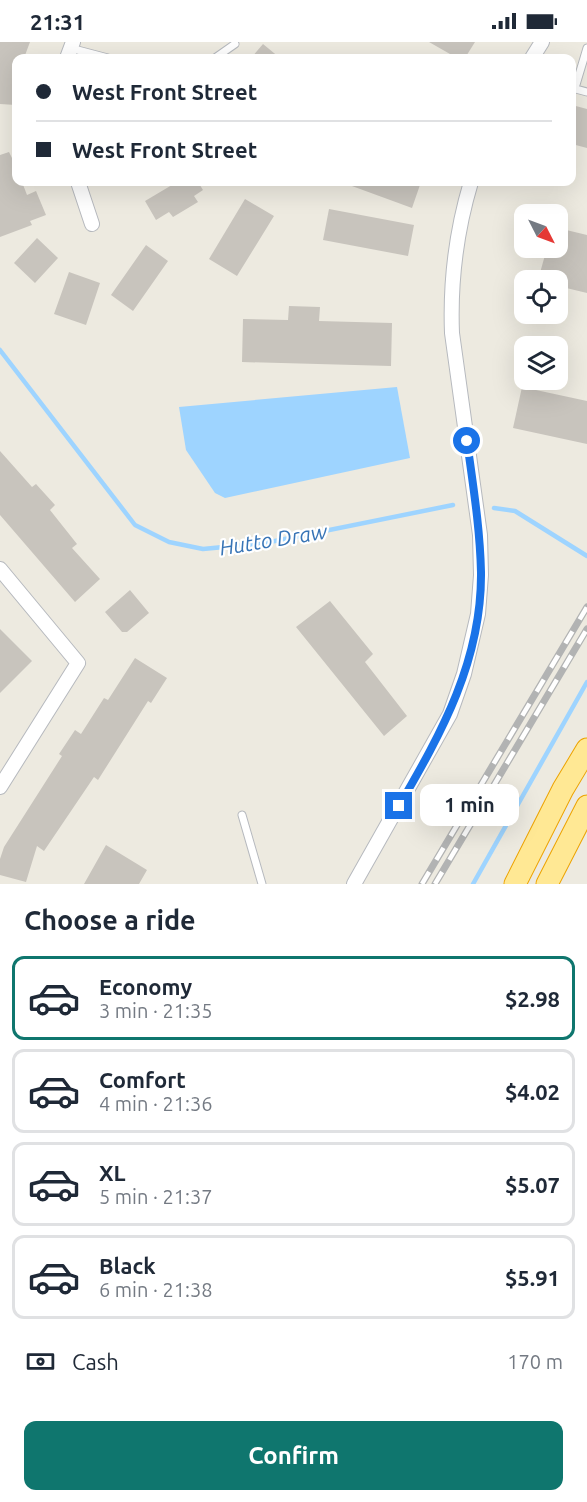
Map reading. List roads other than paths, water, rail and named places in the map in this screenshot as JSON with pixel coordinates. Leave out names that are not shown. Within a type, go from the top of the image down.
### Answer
[{"type":"highway","points":[[515,884],[563,789],[587,749]]},
{"type":"highway","points":[[547,884],[587,806]]},
{"type":"street","points":[[79,186],[92,224]]},
{"type":"street","points":[[354,884],[450,714],[464,674],[478,614],[481,575],[480,535],[452,333],[450,302],[460,219],[470,186]]},
{"type":"street","points":[[0,569],[78,663],[0,787]]},
{"type":"lane","points":[[221,54],[235,44]]},
{"type":"lane","points":[[70,49],[91,54]]},
{"type":"lane","points":[[576,80],[586,53]]},
{"type":"lane","points":[[242,815],[262,884]]},
{"type":"water","points":[[397,387],[410,458],[225,498],[215,493],[186,450],[179,407]]},
{"type":"waterway","name":"Hutto Draw","points":[[0,350],[135,525],[169,542],[203,549],[265,543],[453,505]]},
{"type":"waterway","name":"Hutto Draw","points":[[494,508],[515,511],[587,556]]},
{"type":"waterway","points":[[473,884],[587,682]]},
{"type":"railway","points":[[422,884],[587,607]]},
{"type":"railway","points":[[435,884],[587,629]]}]
